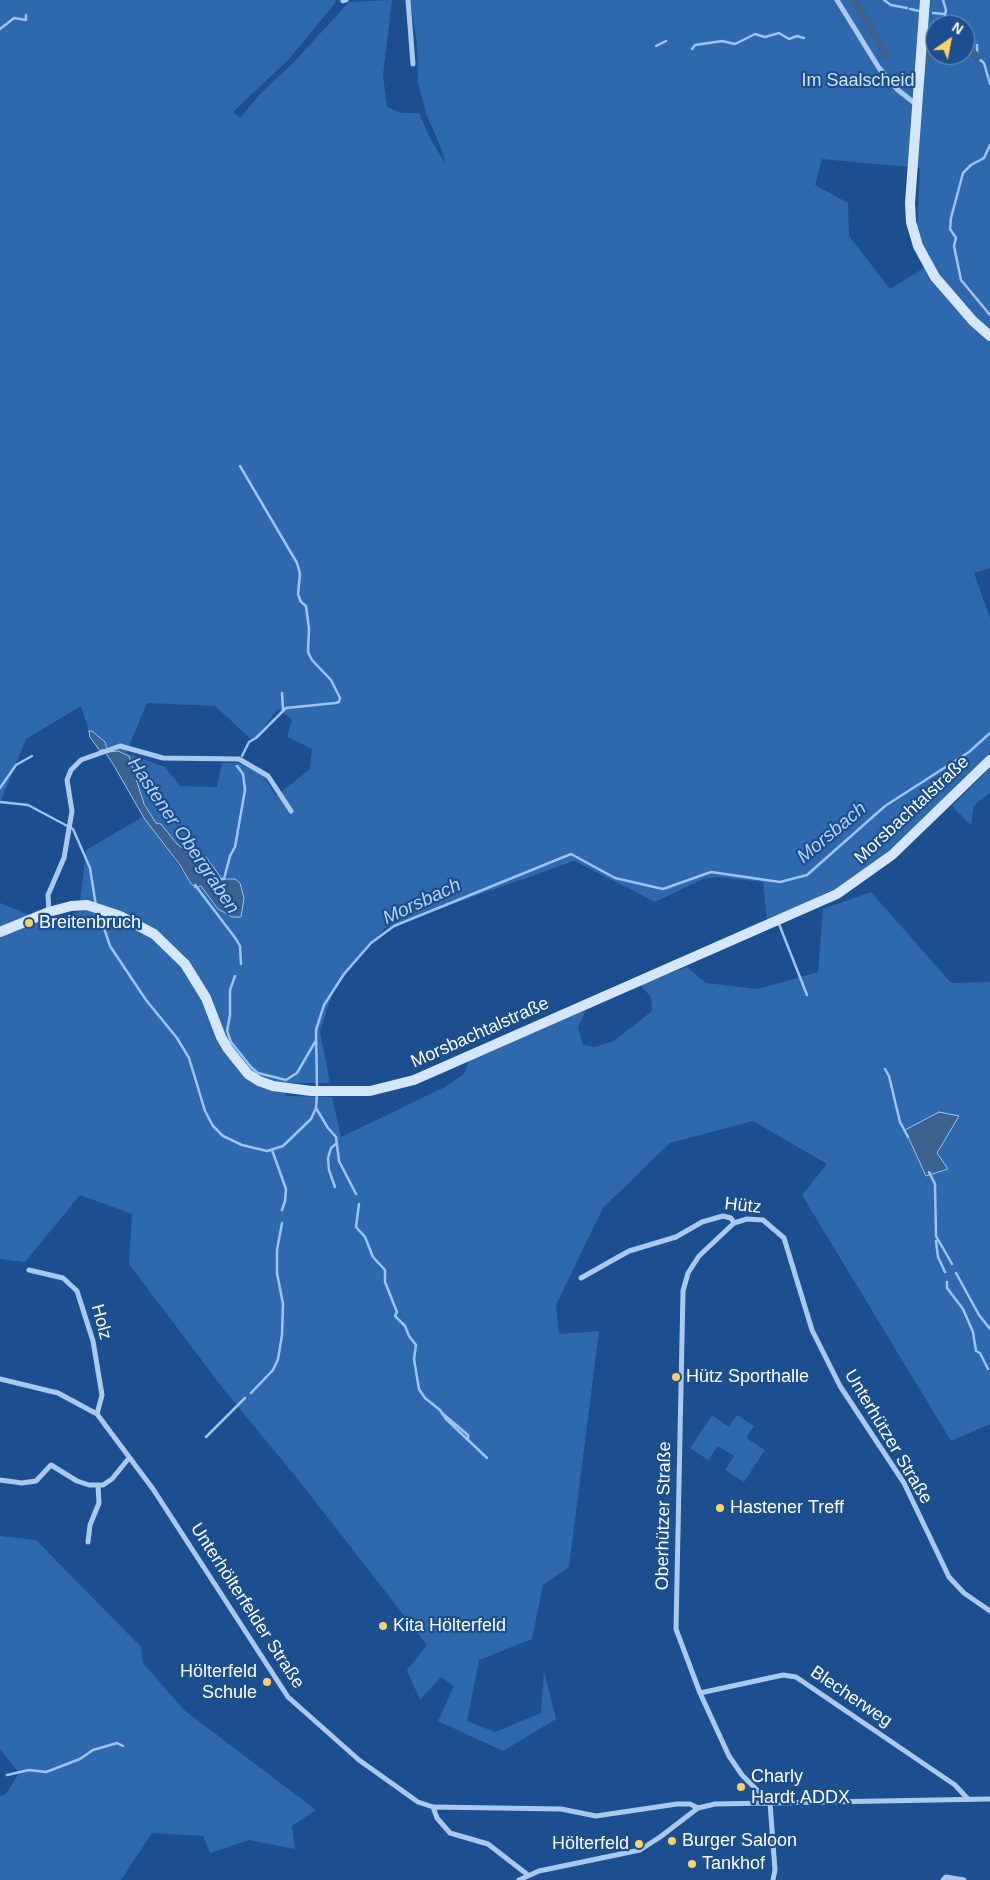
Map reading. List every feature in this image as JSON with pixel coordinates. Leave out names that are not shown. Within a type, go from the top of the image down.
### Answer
[{"type":"main road","points":[[925,0],[910,203],[911,222],[918,246],[935,277],[972,321],[990,336]]},
{"type":"main road","name":"Morsbachtalstraße","points":[[0,932],[49,912],[71,906],[87,905],[131,920],[154,934],[185,964],[206,998],[221,1037],[236,1061],[248,1074],[272,1086],[322,1092],[370,1091],[414,1080],[837,894],[892,855],[990,760]]},
{"type":"street","points":[[408,0],[413,64]]},
{"type":"street","points":[[837,0],[879,68],[898,90],[917,105]]},
{"type":"street","points":[[49,912],[48,895],[63,862],[72,811],[67,780],[71,770],[82,760],[109,749],[128,747],[163,758],[239,760],[268,776],[291,811]]},
{"type":"street","name":"Hütz","points":[[580,1278],[629,1252],[676,1237],[702,1222],[718,1217],[727,1217],[734,1223],[753,1219],[768,1223],[784,1238],[790,1259]]},
{"type":"street","name":"Oberhützer Straße","points":[[734,1223],[696,1260],[688,1273],[683,1291],[676,1629],[700,1694],[729,1756],[748,1782],[770,1803]]},
{"type":"street","name":"Unterhützer Straße","points":[[790,1259],[812,1330],[840,1386],[904,1483],[949,1577],[964,1593],[990,1611]]},
{"type":"street","name":"Holz","points":[[29,1270],[63,1278],[73,1285],[79,1297],[93,1341],[102,1395],[97,1414]]},
{"type":"street","points":[[0,1379],[58,1393],[97,1414],[129,1458],[112,1479],[98,1486],[77,1481],[51,1465],[36,1481],[22,1483],[0,1480]]},
{"type":"street","name":"Unterhölterfelder Straße","points":[[129,1458],[153,1489],[288,1697],[359,1760],[404,1793],[432,1807],[554,1809],[596,1816],[677,1804],[690,1804],[698,1808]]},
{"type":"street","points":[[88,1542],[90,1525],[98,1503],[98,1486]]},
{"type":"street","name":"Blecherweg","points":[[700,1694],[782,1674],[796,1677],[955,1785],[968,1799]]},
{"type":"street","points":[[519,1880],[528,1875],[557,1866],[640,1850],[660,1838],[698,1808],[715,1804],[990,1799]]},
{"type":"street","points":[[770,1803],[775,1870],[773,1880]]},
{"type":"street","points":[[432,1807],[437,1818],[450,1833],[488,1844],[528,1875]]},
{"type":"street","points":[[943,1880],[951,1877],[964,1880]]},
{"type":"green space","name":"Im Saalscheid","points":[[0,0],[335,0],[336,2],[289,59],[233,112],[240,118],[259,95],[295,61],[349,2],[392,0],[383,75],[387,107],[402,113],[419,113],[431,140],[445,163],[443,153],[426,113],[418,83],[417,43],[410,0],[990,0],[990,568],[974,573],[990,618],[990,753],[878,861],[848,883],[767,920],[763,882],[716,877],[703,879],[655,902],[574,861],[385,928],[334,988],[320,1032],[330,1083],[284,1083],[286,1096],[332,1097],[341,1137],[443,1088],[464,1074],[469,1061],[586,1010],[578,1027],[583,1045],[595,1047],[614,1041],[652,1011],[651,997],[640,985],[687,967],[706,983],[758,989],[818,972],[823,909],[871,892],[951,983],[990,982],[990,1424],[951,1441],[802,1195],[827,1164],[753,1121],[670,1143],[603,1208],[556,1305],[559,1334],[599,1331],[569,1567],[543,1585],[532,1639],[479,1660],[467,1721],[495,1732],[541,1713],[544,1671],[556,1719],[503,1751],[438,1721],[454,1686],[441,1677],[420,1700],[407,1670],[427,1645],[296,1477],[225,1391],[129,1264],[132,1214],[80,1195],[25,1262],[0,1259],[0,903],[45,921],[79,912],[86,850],[144,816],[190,882],[195,888],[201,886],[215,906],[230,916],[241,916],[244,898],[232,878],[222,879],[206,857],[191,855],[177,844],[161,824],[156,823],[144,804],[127,754],[118,751],[108,752],[105,748],[108,747],[89,731],[81,706],[26,739],[0,803]],"holes":[[[822,159],[920,168],[917,231],[929,265],[890,289],[849,236],[848,203],[815,185]],[[147,703],[215,706],[253,741],[278,709],[292,720],[287,737],[312,749],[310,769],[276,796],[263,775],[239,763],[222,763],[217,787],[180,786],[165,767],[126,753]]]},
{"type":"green space","points":[[990,768],[990,792],[974,806],[971,825],[952,806]]},
{"type":"green space","points":[[712,1415],[729,1427],[737,1415],[754,1426],[746,1438],[765,1450],[744,1482],[725,1470],[734,1456],[718,1446],[708,1460],[690,1448]]},
{"type":"green space","points":[[0,1536],[36,1540],[141,1647],[143,1663],[184,1710],[316,1810],[292,1826],[295,1849],[249,1840],[210,1853],[203,1836],[152,1833],[121,1880],[0,1880],[0,1796],[6,1794],[19,1773],[0,1749]]},
{"type":"shaded area","points":[[89,731],[92,731],[105,742],[108,752],[118,751],[129,756],[144,804],[156,823],[161,824],[177,844],[191,855],[206,857],[222,879],[235,879],[240,883],[244,898],[241,917],[232,917],[218,909],[201,886],[195,888],[190,882],[180,865],[144,818],[113,764],[103,749],[100,751],[90,737]]},
{"type":"shaded area","points":[[939,1112],[959,1116],[937,1153],[948,1169],[926,1176],[905,1130]]},
{"type":"waterway","points":[[854,0],[887,56]]},
{"type":"waterway","points":[[884,0],[891,5],[907,8]]},
{"type":"waterway","points":[[943,0],[946,10],[945,15]]},
{"type":"waterway","points":[[910,9],[919,11]]},
{"type":"waterway","points":[[933,13],[944,14]]},
{"type":"waterway","points":[[0,29],[14,18],[26,20],[26,15]]},
{"type":"waterway","points":[[692,49],[695,45],[722,41],[735,44],[755,34],[765,37],[779,33],[789,39],[797,36],[804,38]]},
{"type":"waterway","points":[[656,46],[666,41]]},
{"type":"waterway","points":[[977,45],[977,57],[984,63],[990,84]]},
{"type":"waterway","points":[[990,145],[984,158],[971,165],[963,173],[951,218],[950,229],[956,238],[954,246],[961,280],[990,315]]},
{"type":"waterway","points":[[240,466],[297,563],[300,574],[298,594],[301,602],[306,606],[309,629],[308,652],[312,660],[331,680],[340,698],[339,702],[335,703],[286,708],[256,738],[249,742],[242,756]]},
{"type":"waterway","points":[[282,693],[283,709]]},
{"type":"waterway","name":"Morsbach","points":[[317,1089],[316,1030],[324,1005],[344,974],[371,943],[394,926],[571,854],[615,878],[663,889],[711,872],[780,882],[807,875],[885,806],[969,752],[990,733]]},
{"type":"waterway","points":[[0,788],[16,765],[32,756]]},
{"type":"waterway","points":[[221,879],[224,879],[230,856],[235,847],[245,790],[243,774],[237,766]]},
{"type":"waterway","name":"Morsbach","points":[[0,802],[28,805],[73,829],[90,868],[96,906]]},
{"type":"waterway","name":"Hastener Obergraben","points":[[195,885],[236,939],[240,946],[241,964]]},
{"type":"waterway","name":"Morsbach","points":[[99,913],[110,946],[146,1000],[177,1038],[189,1058],[205,1111],[213,1126],[223,1136],[242,1145],[267,1151],[283,1146],[311,1119],[316,1108],[317,1094]]},
{"type":"waterway","points":[[779,924],[807,995]]},
{"type":"waterway","name":"Hastener Obergraben","points":[[235,976],[230,990],[230,1015],[227,1031],[231,1042],[258,1073],[286,1080],[297,1073],[315,1042]]},
{"type":"waterway","points":[[885,1069],[889,1076],[900,1122],[908,1137]]},
{"type":"waterway","points":[[316,1108],[336,1137],[339,1161],[356,1194]]},
{"type":"waterway","points":[[335,1187],[329,1170],[328,1158],[331,1148],[337,1143]]},
{"type":"waterway","points":[[272,1150],[286,1189],[282,1210]]},
{"type":"waterway","points":[[929,1172],[935,1184],[936,1236],[952,1264]]},
{"type":"waterway","points":[[359,1204],[356,1227],[365,1237],[373,1257],[385,1270],[385,1282],[397,1312],[395,1316],[405,1326],[409,1336],[416,1345],[414,1359],[419,1389],[425,1398],[440,1410],[446,1419],[487,1458]]},
{"type":"waterway","points":[[251,1393],[273,1370],[278,1359],[282,1335],[283,1304],[277,1273],[277,1250],[282,1223]]},
{"type":"waterway","points":[[936,1241],[938,1257],[945,1272]]},
{"type":"waterway","points":[[956,1273],[979,1315],[990,1329]]},
{"type":"waterway","points":[[947,1282],[947,1288],[963,1309],[973,1332],[976,1351],[980,1353],[988,1369]]},
{"type":"waterway","points":[[206,1437],[245,1398]]},
{"type":"waterway","points":[[442,1413],[468,1435],[468,1440]]},
{"type":"waterway","points":[[7,1775],[29,1770],[46,1772],[80,1759],[93,1750],[117,1743],[123,1746]]},
{"type":"place","name":"Breitenbruch","points":[[29,923]]},
{"type":"place","name":"Hütz Sporthalle","points":[[676,1377]]},
{"type":"place","name":"Hastener Treff","points":[[720,1508]]},
{"type":"place","name":"Kita Hölterfeld","points":[[383,1626]]},
{"type":"place","name":"Hölterfeld Schule","points":[[267,1682]]},
{"type":"place","name":"Charly Hardt ADDX","points":[[741,1787]]},
{"type":"place","name":"Burger Saloon","points":[[672,1841]]},
{"type":"place","name":"Hölterfeld","points":[[639,1844]]},
{"type":"place","name":"Tankhof","points":[[692,1864]]}]
